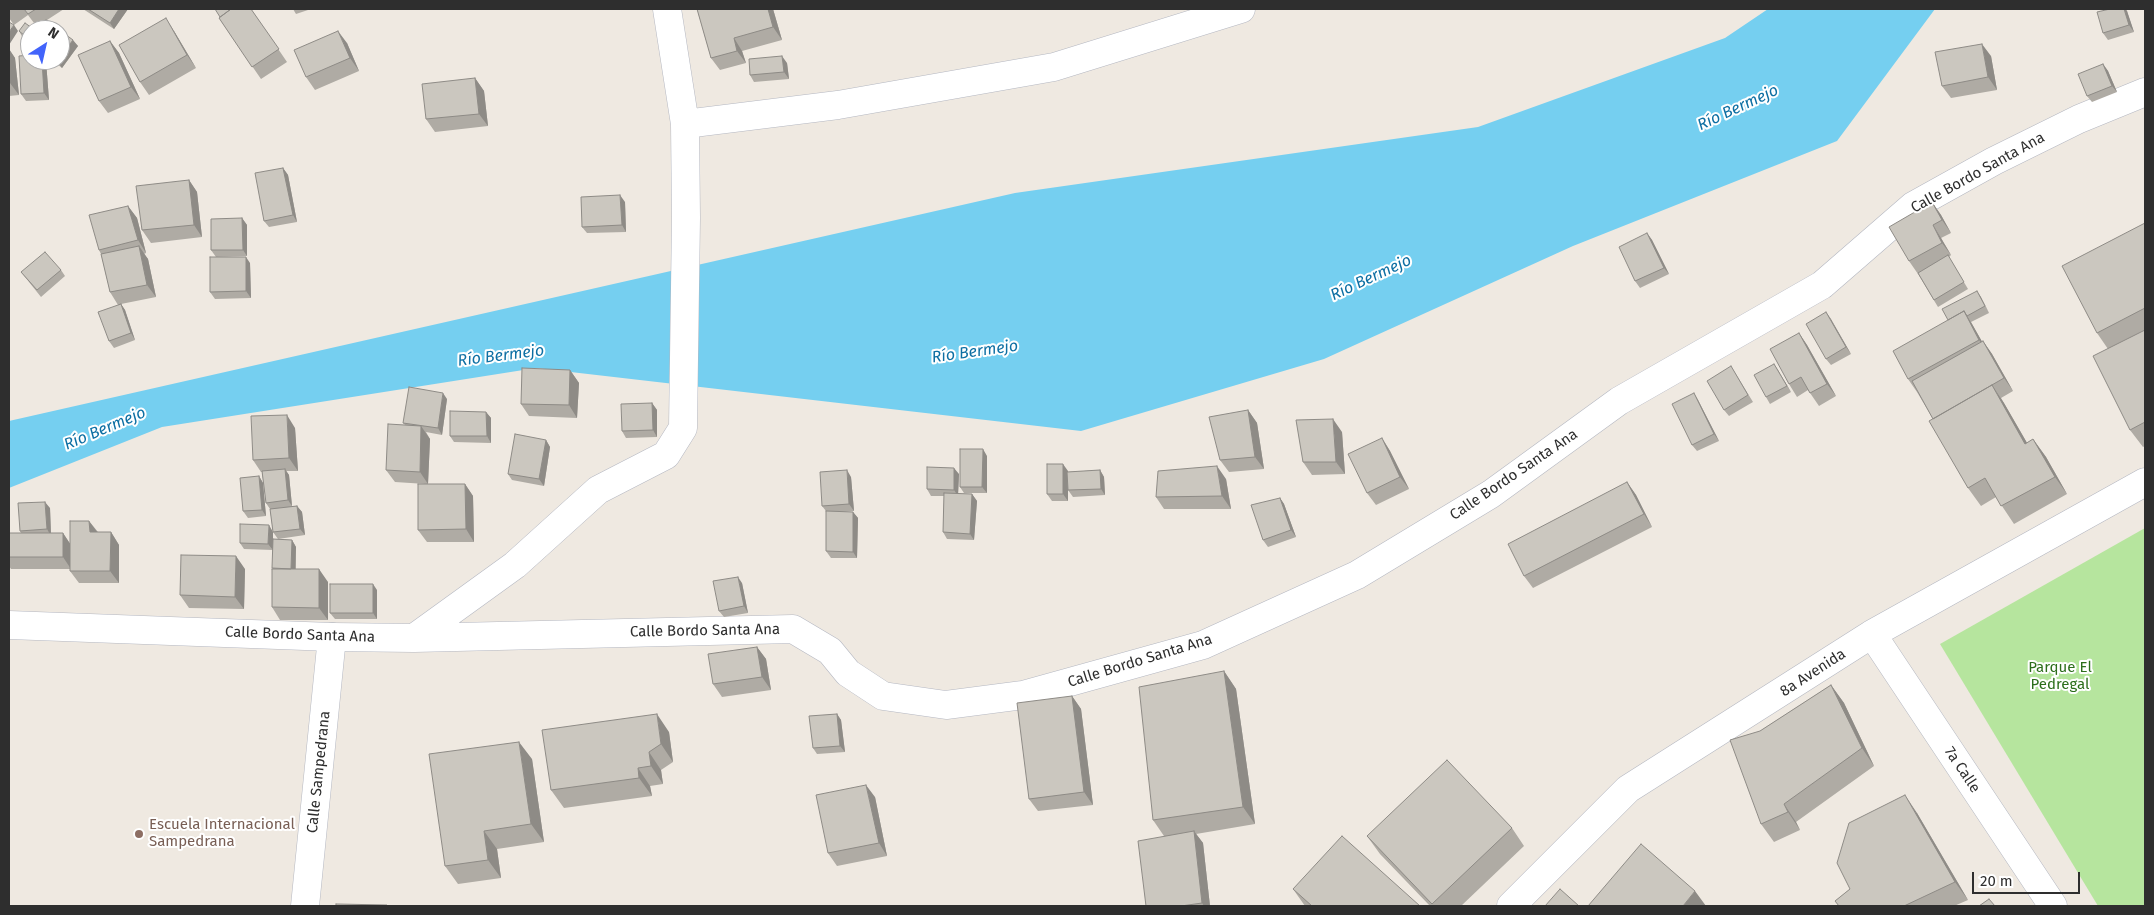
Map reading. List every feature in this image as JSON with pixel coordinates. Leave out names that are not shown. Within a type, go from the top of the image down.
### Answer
[{"type":"street","points":[[414,638],[515,565],[598,490],[666,455],[683,428],[686,218],[685,124],[667,9]]},
{"type":"street","points":[[685,124],[838,105],[1054,67],[1241,9]]},
{"type":"street","name":"Calle Bordo Santa Ana","points":[[9,625],[332,637],[414,638],[793,629],[830,651],[848,673],[883,696],[946,705],[1023,695],[1203,645],[1357,575],[1491,494],[1619,401],[1822,285],[1913,206],[2079,119],[2145,92]]},
{"type":"street","name":"8a Avenida","points":[[1511,906],[1628,789],[1872,634],[2145,482]]},
{"type":"street","name":"7a Calle","points":[[1872,634],[2053,906]]},
{"type":"street","name":"Calle Sampedrana","points":[[305,906],[332,637]]},
{"type":"green space","name":"Parque El Pedregal","points":[[2145,528],[2145,906],[2098,906],[1940,644]]},
{"type":"water","name":"Río Bermejo","points":[[1768,9],[1935,9],[1837,141],[1573,246],[1324,359],[1081,431],[536,368],[162,427],[9,488],[9,421],[1015,193],[1478,127],[1725,38]]},
{"type":"building","points":[[24,9],[36,9],[28,14]]},
{"type":"building","points":[[88,9],[119,9],[110,23]]},
{"type":"building","points":[[215,9],[231,9],[220,17]]},
{"type":"building","points":[[231,9],[251,9],[279,49],[252,67],[219,18]]},
{"type":"building","points":[[697,9],[768,9],[773,27],[734,38],[737,51],[711,58]]},
{"type":"building","points":[[2110,9],[2124,9],[2129,25],[2103,33],[2097,12]]},
{"type":"building","points":[[166,18],[187,55],[140,82],[119,45]]},
{"type":"building","points":[[9,22],[14,25],[9,32]]},
{"type":"building","points":[[338,31],[350,58],[306,77],[294,50]]},
{"type":"building","points":[[110,41],[131,87],[99,101],[78,55]]},
{"type":"building","points":[[1982,44],[1988,77],[1942,86],[1935,52]]},
{"type":"building","points":[[19,56],[20,70],[43,70],[44,93],[21,94]]},
{"type":"building","points":[[782,56],[784,72],[750,75],[749,59]]},
{"type":"building","points":[[2103,64],[2112,86],[2087,96],[2078,74]]},
{"type":"building","points":[[475,78],[479,114],[426,119],[422,84]]},
{"type":"building","points":[[283,168],[293,215],[264,221],[255,173]]},
{"type":"building","points":[[189,180],[194,225],[142,230],[136,186]]},
{"type":"building","points":[[620,195],[622,225],[582,227],[581,197]]},
{"type":"building","points":[[1932,202],[1942,220],[1933,225],[1942,243],[1909,261],[1889,227]]},
{"type":"building","points":[[128,206],[138,240],[99,250],[89,215]]},
{"type":"building","points":[[242,218],[243,250],[211,250],[211,219]]},
{"type":"building","points":[[2145,223],[2145,308],[2097,333],[2062,266]]},
{"type":"building","points":[[1647,233],[1664,268],[1635,281],[1619,247]]},
{"type":"building","points":[[139,246],[147,285],[110,292],[101,254]]},
{"type":"building","points":[[45,252],[61,270],[37,290],[21,272]]},
{"type":"building","points":[[1948,255],[1964,282],[1934,300],[1918,273]]},
{"type":"building","points":[[210,257],[246,257],[246,291],[210,292]]},
{"type":"building","points":[[1977,291],[1985,306],[1967,316],[1964,311],[1948,320],[1942,309]]},
{"type":"building","points":[[121,304],[131,333],[109,341],[98,312]]},
{"type":"building","points":[[1964,311],[1979,340],[1908,379],[1893,351]]},
{"type":"building","points":[[1826,312],[1846,347],[1826,359],[1806,324]]},
{"type":"building","points":[[2145,330],[2145,422],[2130,430],[2093,356]]},
{"type":"building","points":[[1799,333],[1827,384],[1810,393],[1801,377],[1789,384],[1770,349]]},
{"type":"building","points":[[1983,341],[2004,378],[1933,419],[1912,381]]},
{"type":"building","points":[[1774,364],[1787,386],[1766,397],[1754,375]]},
{"type":"building","points":[[1731,366],[1748,395],[1724,410],[1707,381]]},
{"type":"building","points":[[522,368],[570,370],[569,405],[521,404]]},
{"type":"building","points":[[1992,385],[2025,444],[2033,439],[2055,477],[2001,506],[1985,478],[1968,488],[1929,421]]},
{"type":"building","points":[[409,387],[443,393],[438,428],[403,423]]},
{"type":"building","points":[[1694,393],[1714,434],[1692,445],[1672,404]]},
{"type":"building","points":[[652,403],[653,430],[622,431],[621,404]]},
{"type":"building","points":[[1248,410],[1255,457],[1220,460],[1209,417]]},
{"type":"building","points":[[450,411],[486,412],[487,436],[450,436]]},
{"type":"building","points":[[287,415],[289,458],[253,460],[251,416]]},
{"type":"building","points":[[1333,419],[1336,462],[1303,462],[1296,420]]},
{"type":"building","points":[[388,424],[421,426],[420,472],[386,470]]},
{"type":"building","points":[[515,434],[546,440],[539,479],[508,474]]},
{"type":"building","points":[[1382,438],[1400,477],[1367,493],[1348,454]]},
{"type":"building","points":[[960,449],[983,449],[982,487],[960,487]]},
{"type":"building","points":[[1047,464],[1063,464],[1063,494],[1047,494]]},
{"type":"building","points":[[1217,466],[1222,496],[1156,497],[1158,471]]},
{"type":"building","points":[[927,467],[954,468],[954,490],[927,489]]},
{"type":"building","points":[[285,469],[288,500],[266,503],[262,471]]},
{"type":"building","points":[[847,470],[849,504],[822,506],[820,472]]},
{"type":"building","points":[[1100,470],[1101,489],[1068,490],[1067,472]]},
{"type":"building","points":[[259,476],[262,510],[243,511],[240,478]]},
{"type":"building","points":[[1627,482],[1644,514],[1524,576],[1508,544]]},
{"type":"building","points":[[418,484],[465,484],[466,529],[418,530]]},
{"type":"building","points":[[944,493],[972,494],[970,534],[943,532]]},
{"type":"building","points":[[1280,498],[1291,530],[1263,540],[1251,505]]},
{"type":"building","points":[[45,502],[47,529],[20,531],[18,503]]},
{"type":"building","points":[[297,506],[300,529],[273,532],[270,509]]},
{"type":"building","points":[[826,511],[853,512],[853,552],[826,551]]},
{"type":"building","points":[[70,521],[89,521],[90,532],[111,532],[110,571],[70,571]]},
{"type":"building","points":[[240,524],[269,525],[268,544],[240,543]]},
{"type":"building","points":[[9,533],[63,533],[63,557],[9,557]]},
{"type":"building","points":[[273,539],[292,540],[291,569],[272,568]]},
{"type":"building","points":[[181,555],[236,556],[235,597],[180,595]]},
{"type":"building","points":[[272,569],[319,569],[319,608],[272,607]]},
{"type":"building","points":[[738,577],[744,606],[719,611],[713,581]]},
{"type":"building","points":[[330,584],[373,584],[373,613],[330,613]]},
{"type":"building","points":[[757,647],[762,677],[713,684],[708,654]]},
{"type":"building","points":[[1224,671],[1243,807],[1153,820],[1139,687]]},
{"type":"building","points":[[1831,685],[1862,748],[1784,804],[1788,812],[1761,824],[1730,740],[1760,731]]},
{"type":"building","points":[[1072,696],[1084,792],[1029,799],[1017,703]]},
{"type":"building","points":[[657,714],[661,744],[649,752],[651,766],[638,768],[639,778],[551,790],[542,730]]},
{"type":"building","points":[[837,714],[840,746],[813,748],[809,716]]},
{"type":"building","points":[[519,742],[531,824],[484,831],[488,860],[445,866],[429,754]]},
{"type":"building","points":[[1447,760],[1512,828],[1432,904],[1367,836]]},
{"type":"building","points":[[866,785],[879,843],[828,853],[816,795]]},
{"type":"building","points":[[1905,795],[1955,882],[1904,906],[1839,906],[1835,901],[1850,889],[1837,863],[1849,823]]},
{"type":"building","points":[[1194,831],[1202,903],[1181,906],[1146,906],[1138,841]]},
{"type":"building","points":[[1342,836],[1420,906],[1312,906],[1293,889]]},
{"type":"building","points":[[1641,844],[1695,891],[1683,906],[1588,906]]},
{"type":"building","points":[[1560,889],[1579,906],[1545,906]]},
{"type":"building","points":[[1989,899],[1995,906],[1979,906]]},
{"type":"building","points":[[336,904],[387,905],[387,906],[336,906]]},
{"type":"place","name":"Escuela Internacional Sampedrana","points":[[139,834]]}]
